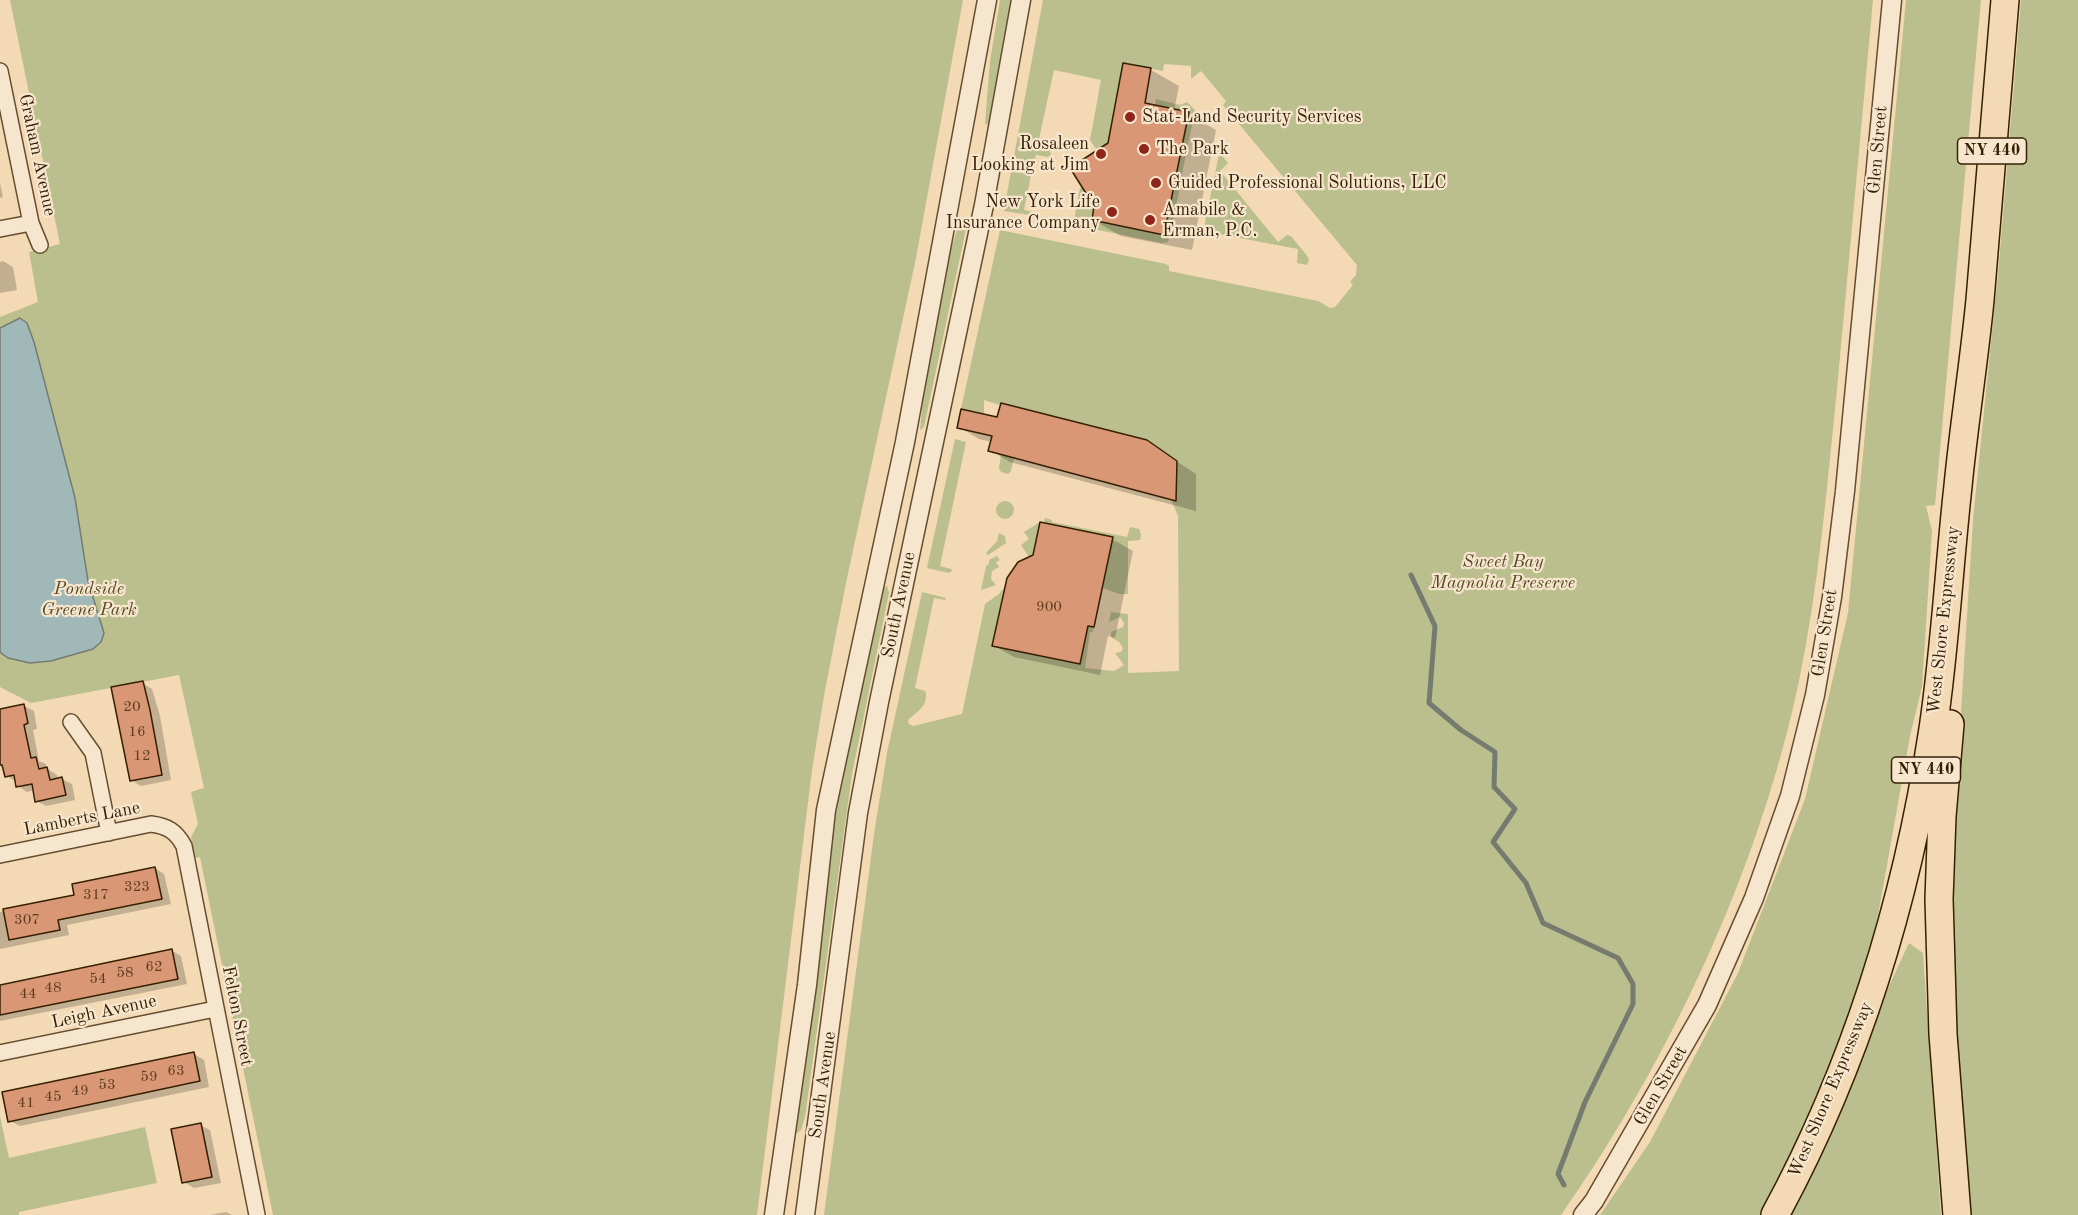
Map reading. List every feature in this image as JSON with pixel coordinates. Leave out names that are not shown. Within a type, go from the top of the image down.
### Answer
[{"type":"highway","name":"West Shore Expressway","points":[[1775,1215],[1818,1128],[1852,1047],[1886,947],[1906,875],[1919,813],[1939,686],[1958,486],[1980,301],[2005,0]]},
{"type":"highway","points":[[1957,1215],[1943,1034],[1939,942],[1940,861],[1971,488],[1980,301]]},
{"type":"street","name":"South Avenue","points":[[774,1215],[807,985],[826,810],[905,442],[987,0]]},
{"type":"street","name":"South Avenue","points":[[805,1215],[858,813],[879,702],[983,213],[1021,0]]},
{"type":"street","name":"Glen Street","points":[[1583,1215],[1594,1201],[1707,1005],[1754,898],[1790,796],[1815,695],[1832,597],[1845,491],[1892,0]]},
{"type":"street","name":"Graham Avenue","points":[[0,71],[31,223],[40,245]]},
{"type":"street","points":[[0,229],[31,223]]},
{"type":"street","points":[[72,723],[93,753],[109,833]]},
{"type":"street","name":"Lamberts Lane","points":[[0,855],[151,824],[170,829]]},
{"type":"street","name":"Felton Street","points":[[170,829],[184,846],[257,1215]]},
{"type":"street","name":"Leigh Avenue","points":[[0,1053],[215,1009]]},
{"type":"green space","name":"Pondside Greene Park","points":[[10,0],[963,0],[916,258],[825,690],[812,770],[757,1215],[273,1215],[200,857],[195,858],[191,837],[198,824],[191,792],[204,788],[179,675],[31,703],[0,687],[0,317],[38,302],[29,252],[60,244]]},
{"type":"green space","points":[[1000,0],[1011,0],[989,125],[985,124],[990,61]]},
{"type":"green space","name":"Sweet Bay Magnolia Preserve","points":[[1043,0],[1873,0],[1822,535],[1806,645],[1782,751],[1761,821],[1706,960],[1639,1092],[1561,1215],[824,1215],[874,834],[887,753],[922,592],[946,598],[945,600],[934,598],[915,688],[925,691],[926,700],[908,720],[913,726],[962,714],[985,604],[1004,588],[992,646],[1088,626],[1094,627],[1093,632],[1090,632],[1085,668],[1114,671],[1124,665],[1115,653],[1121,652],[1123,648],[1111,637],[1111,632],[1123,627],[1124,623],[1120,617],[1109,622],[1111,612],[1128,614],[1128,673],[1179,671],[1178,516],[1146,440],[984,400],[984,414],[961,409],[1000,230],[1166,264],[1169,266],[1169,271],[1318,301],[1330,308],[1335,307],[1353,285],[1350,282],[1356,275],[1357,265],[1223,105],[1226,101],[1201,71],[1191,79],[1191,66],[1164,64],[1163,71],[1123,63],[1108,143],[1097,150],[1090,140],[1101,80],[1054,70],[1037,148],[1050,151],[1051,155],[1048,157],[1036,155],[1032,171],[1012,167]]},
{"type":"green space","points":[[1906,0],[1981,0],[1935,505],[1926,506],[1932,531],[1922,687],[1910,736],[1870,960],[1814,1111],[1760,1215],[1600,1215],[1650,1142],[1738,973],[1805,799],[1848,613]]},
{"type":"green space","points":[[2021,0],[2078,0],[2078,1215],[1964,1215],[1949,904],[1973,520],[1999,263]]},
{"type":"green space","points":[[1156,99],[1180,105],[1187,102],[1195,110],[1182,174],[1177,173],[1189,112],[1155,105]]},
{"type":"green space","points":[[1210,141],[1228,163],[1220,171],[1278,242],[1287,235],[1291,236],[1308,257],[1307,265],[1297,263],[1298,249],[1208,232],[1208,228],[1204,227],[1219,154],[1207,151]]},
{"type":"green space","points":[[1011,171],[1031,175],[1024,210],[1036,213],[1036,216],[1004,211]]},
{"type":"green space","points":[[1101,175],[1092,220],[1164,235],[1175,183],[1181,184],[1168,242],[1162,243],[1059,222],[1060,218],[1074,220],[1080,188]]},
{"type":"green space","points":[[958,227],[966,229],[924,427],[920,430],[924,387],[947,261]]},
{"type":"green space","points":[[955,439],[966,442],[940,566],[951,569],[949,573],[927,568]]},
{"type":"green space","points":[[1001,455],[1014,458],[1008,474],[1001,472],[999,468]]},
{"type":"green space","points":[[1005,501],[1011,504],[1014,510],[1011,516],[1005,519],[999,516],[996,510],[999,504]]},
{"type":"green space","points":[[1045,518],[1052,522],[1127,537],[1130,527],[1139,529],[1140,540],[1128,541],[1128,594],[1119,594],[1103,588],[1113,537],[1044,523]]},
{"type":"green space","points":[[1040,522],[1033,557],[1029,557],[1021,545],[1029,539],[1024,532]]},
{"type":"green space","points":[[999,533],[1005,536],[1006,543],[988,555],[986,553],[997,541]]},
{"type":"green space","points":[[997,556],[1000,560],[996,562],[999,567],[992,571],[991,579],[996,585],[981,590],[986,566],[989,560]]},
{"type":"green space","points":[[887,586],[889,593],[852,774],[805,1117],[801,1130],[796,1134],[793,1129],[842,769],[882,588]]},
{"type":"green space","points":[[1909,943],[1923,953],[1941,1215],[1789,1215],[1819,1156],[1883,999]]},
{"type":"green space","points":[[0,1116],[9,1158],[145,1127],[157,1183],[19,1212],[19,1215],[0,1215]]},
{"type":"water","points":[[20,318],[27,323],[34,342],[75,498],[88,581],[104,633],[101,642],[93,649],[51,661],[30,663],[8,658],[0,652],[0,328]]},
{"type":"building","name":"The Park","points":[[1123,63],[1151,68],[1145,103],[1189,112],[1164,235],[1092,220],[1094,206],[1070,168],[1108,143]]},
{"type":"building","points":[[1001,403],[1147,440],[1177,461],[1176,501],[988,451],[992,436],[957,428],[961,409],[997,417]]},
{"type":"building","points":[[1040,522],[1113,537],[1094,627],[1088,626],[1080,664],[992,646],[1007,578],[1018,562],[1033,555]]},
{"type":"building","points":[[143,681],[162,775],[130,781],[111,687]]},
{"type":"building","points":[[24,704],[28,723],[24,725],[31,758],[36,757],[39,769],[47,767],[50,780],[62,777],[66,795],[35,802],[32,784],[16,787],[14,775],[5,777],[2,765],[0,765],[0,709]]},
{"type":"building","points":[[155,867],[162,899],[58,920],[60,930],[9,940],[3,909],[74,895],[72,884]]},
{"type":"building","points":[[172,949],[178,979],[0,1015],[0,985]]},
{"type":"building","points":[[194,1052],[200,1081],[8,1122],[2,1092]]},
{"type":"building","points":[[201,1123],[212,1177],[182,1183],[171,1129]]},
{"type":"waterway","points":[[1411,575],[1435,626],[1429,703],[1461,730],[1495,752],[1494,787],[1515,809],[1493,842],[1526,883],[1543,923],[1618,958],[1633,984],[1633,1004],[1585,1102],[1558,1174],[1564,1185]]},
{"type":"place","name":"Stat-Land Security Services","points":[[1130,117]]},
{"type":"place","name":"The Park","points":[[1144,149]]},
{"type":"place","name":"Rosaleen Looking at Jim","points":[[1101,154]]},
{"type":"place","name":"Guided Professional Solutions, LLC","points":[[1156,183]]},
{"type":"place","name":"New York Life Insurance Company","points":[[1112,212]]},
{"type":"place","name":"Amabile & Erman, P.C.","points":[[1150,220]]}]
